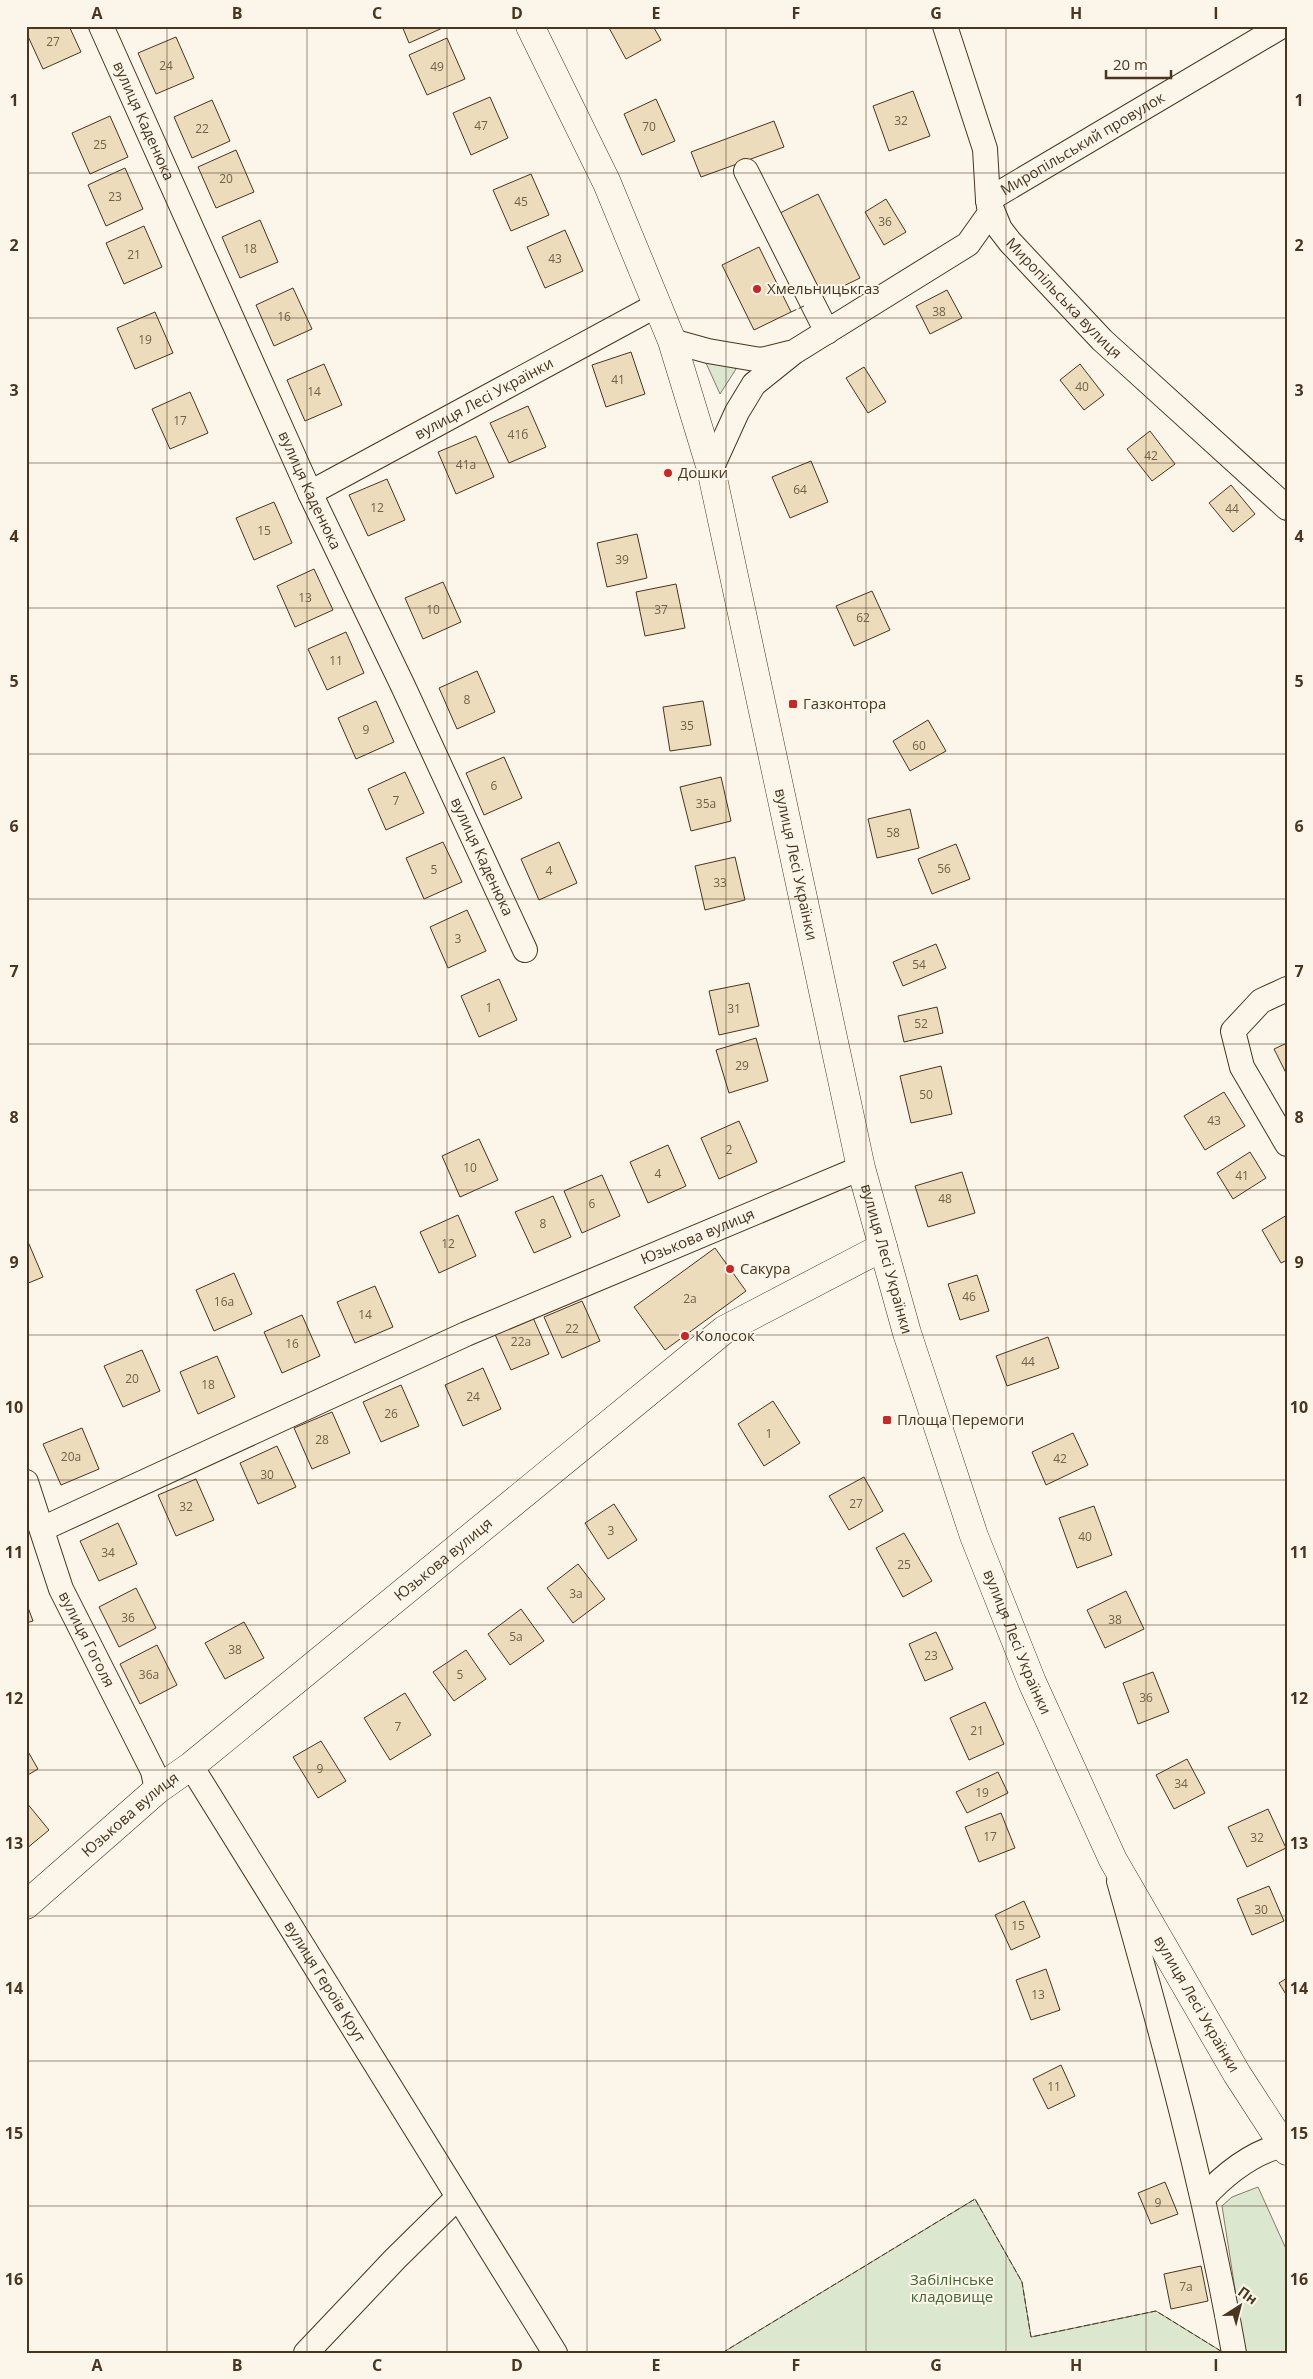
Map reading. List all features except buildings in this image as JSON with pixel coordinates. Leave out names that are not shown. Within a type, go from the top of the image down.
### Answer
[{"type":"main road","name":"вулиця Лесі Українки","points":[[530,26],[607,183],[657,304],[672,342],[711,469],[861,1168],[908,1332],[974,1536],[1032,1682],[1113,1860],[1237,2074],[1285,2148]]},
{"type":"main road","name":"Юзькова вулиця","points":[[26,1905],[157,1790],[191,1766],[724,1330],[883,1247]]},
{"type":"street","name":"вулиця Каденюка","points":[[101,26],[310,493],[404,686],[525,950]]},
{"type":"street","name":"Миропільська вулиця","points":[[945,26],[985,149],[988,200],[1000,229],[1102,340],[1287,508]]},
{"type":"street","name":"Миропільський провулок","points":[[988,200],[1282,26]]},
{"type":"street","points":[[746,171],[826,332]]},
{"type":"street","points":[[711,469],[737,412],[754,384],[794,352],[968,244],[990,213],[988,200]]},
{"type":"street","name":"вулиця Лесі Українки","points":[[310,493],[657,304]]},
{"type":"street","points":[[672,342],[708,351],[761,360],[794,352]]},
{"type":"street","points":[[1287,989],[1261,1001],[1233,1032],[1242,1066],[1287,1144]]},
{"type":"street","name":"Юзькова вулиця","points":[[42,1529],[466,1334],[861,1168]]},
{"type":"street","name":"вулиця Гоголя","points":[[26,1482],[61,1589],[153,1771],[157,1790]]},
{"type":"street","name":"вулиця Героїв Крут","points":[[191,1766],[555,2353]]},
{"type":"street","points":[[1113,1860],[1174,2077],[1218,2263],[1234,2353]]},
{"type":"street","points":[[1203,2198],[1219,2180],[1251,2158],[1285,2148]]},
{"type":"street","points":[[306,2353],[395,2259],[458,2197]]},
{"type":"green space","points":[[706,363],[731,365],[736,369],[720,394]]},
{"type":"green space","points":[[1258,2187],[1287,2251],[1287,2353],[1245,2353],[1222,2206],[1232,2197]]},
{"type":"green space","name":"Забілінське кладовище","points":[[975,2199],[1022,2282],[1031,2337],[1156,2311],[1224,2353],[722,2353]]},
{"type":"fence","points":[[791,312],[804,306]]},
{"type":"fence","points":[[722,2353],[975,2199],[1022,2282],[1031,2337],[1156,2311],[1224,2353]]},
{"type":"place","name":"Хмельницькгаз","points":[[757,289]]},
{"type":"place","name":"Дошки","points":[[668,473]]},
{"type":"place","name":"Газконтора","points":[[793,704]]},
{"type":"place","name":"Сакура","points":[[730,1269]]},
{"type":"place","name":"Колосок","points":[[685,1336]]},
{"type":"place","name":"Площа Перемоги","points":[[887,1420]]}]
